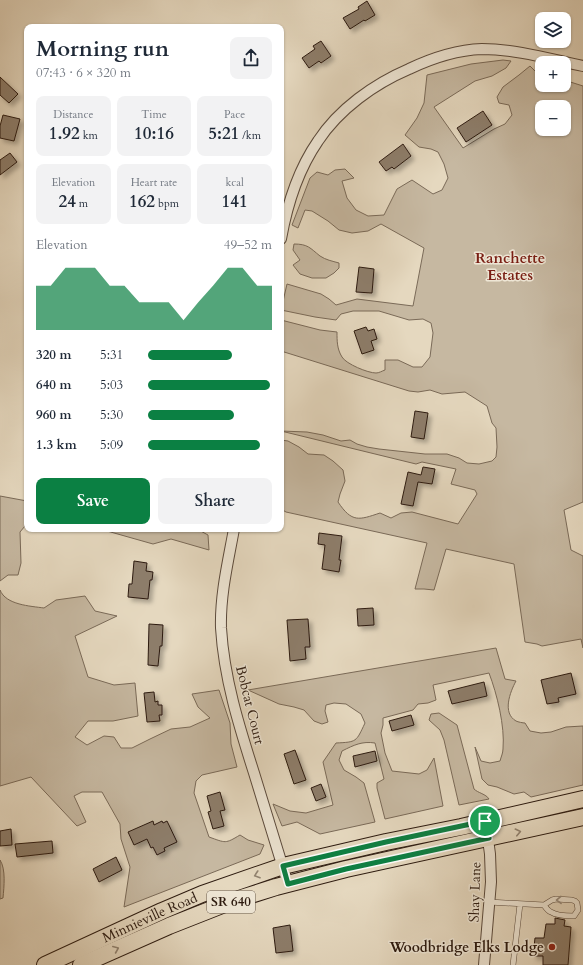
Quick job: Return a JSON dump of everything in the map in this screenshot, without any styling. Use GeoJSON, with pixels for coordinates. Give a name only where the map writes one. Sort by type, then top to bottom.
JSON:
{"type":"FeatureCollection","features":[{"type":"Feature","properties":{"kind":"main road","name":"Minnieville Road"},"geometry":{"type":"LineString","coordinates":[[45,965],[162,911],[196,897],[283,866],[371,845],[583,799]]}},
{"type":"Feature","properties":{"kind":"main road","name":"Minnieville Road"},"geometry":{"type":"LineString","coordinates":[[81,965],[169,926],[235,900],[288,884],[346,869],[583,817]]}},
{"type":"Feature","properties":{"kind":"street"},"geometry":{"type":"LineString","coordinates":[[284,226],[294,189],[306,160],[318,140],[361,96],[401,72],[448,54],[466,50],[482,49],[528,54],[583,66]]}},
{"type":"Feature","properties":{"kind":"street","name":"Bobcat Court"},"geometry":{"type":"LineString","coordinates":[[233,532],[222,606],[221,627],[225,668],[239,727],[288,884]]}},
{"type":"Feature","properties":{"kind":"street","name":"Shay Lane"},"geometry":{"type":"LineString","coordinates":[[484,965],[490,882],[489,838],[485,821]]}},
{"type":"Feature","properties":{"kind":"lane"},"geometry":{"type":"LineString","coordinates":[[489,902],[544,905],[556,899],[572,900],[577,903],[578,910],[574,916],[555,914],[551,913],[544,905]]}},
{"type":"Feature","properties":{"kind":"lane"},"geometry":{"type":"LineString","coordinates":[[514,965],[520,904]]}},
{"type":"Feature","properties":{"kind":"shaded area"},"geometry":{"type":"Polygon","coordinates":[[[503,60],[511,61],[506,68],[492,76],[475,81],[434,107],[463,148],[505,124],[512,115],[509,105],[499,103],[497,97],[503,87],[530,66],[535,71],[535,92],[571,92],[571,82],[583,86],[583,502],[564,510],[571,550],[583,556],[583,648],[581,639],[542,646],[525,642],[514,564],[446,549],[434,590],[415,589],[427,543],[284,511],[284,440],[299,447],[308,454],[324,455],[343,470],[345,481],[338,502],[352,517],[361,518],[380,513],[391,518],[401,513],[412,512],[458,524],[477,494],[475,490],[451,484],[456,469],[422,462],[416,464],[284,431],[307,432],[341,441],[350,440],[357,444],[379,449],[425,454],[447,454],[459,458],[467,463],[479,464],[492,461],[496,457],[496,428],[492,423],[487,406],[465,392],[442,394],[430,390],[418,392],[409,391],[284,352],[284,321],[320,330],[337,332],[338,348],[344,360],[358,368],[372,373],[385,370],[385,360],[398,360],[413,367],[422,367],[430,357],[433,333],[431,323],[423,319],[409,320],[379,311],[353,311],[341,314],[336,320],[284,311],[284,297],[287,284],[321,294],[336,305],[357,299],[413,306],[424,248],[381,224],[368,231],[352,233],[339,230],[312,211],[305,210],[298,228],[292,225],[310,178],[317,172],[328,175],[335,170],[345,169],[354,178],[342,181],[347,198],[356,210],[368,216],[384,215],[397,189],[412,180],[433,194],[442,190],[448,178],[444,164],[438,152],[419,147],[405,135],[417,118],[424,103],[427,75],[471,64],[503,60]]]}},
{"type":"Feature","properties":{"kind":"shaded area"},"geometry":{"type":"Polygon","coordinates":[[[294,244],[306,246],[320,256],[339,263],[339,268],[326,278],[312,278],[300,274],[293,265],[300,260],[293,250],[294,244]]]}},
{"type":"Feature","properties":{"kind":"shaded area"},"geometry":{"type":"Polygon","coordinates":[[[0,496],[24,500],[24,527],[20,532],[21,563],[18,575],[8,575],[0,581],[0,496]]]}},
{"type":"Feature","properties":{"kind":"shaded area"},"geometry":{"type":"Polygon","coordinates":[[[111,532],[202,532],[208,535],[209,550],[171,539],[153,544],[111,532]]]}},
{"type":"Feature","properties":{"kind":"shaded area"},"geometry":{"type":"Polygon","coordinates":[[[0,590],[7,599],[13,602],[44,608],[56,600],[85,596],[95,611],[117,616],[75,636],[88,677],[114,685],[135,683],[138,716],[113,721],[88,721],[75,737],[87,745],[104,736],[114,737],[121,748],[132,748],[171,729],[190,727],[210,718],[198,707],[192,694],[219,690],[230,723],[231,744],[237,767],[202,775],[196,781],[194,793],[209,837],[225,842],[240,835],[248,840],[264,845],[260,854],[124,907],[130,867],[121,839],[120,824],[102,792],[82,792],[74,796],[86,822],[77,826],[31,777],[0,786],[0,590]]]}},
{"type":"Feature","properties":{"kind":"shaded area"},"geometry":{"type":"Polygon","coordinates":[[[496,648],[505,679],[516,681],[508,702],[509,713],[512,717],[517,721],[525,723],[530,731],[541,733],[551,732],[566,727],[583,726],[583,785],[531,797],[524,792],[514,794],[488,785],[482,779],[475,747],[481,761],[490,763],[500,761],[503,750],[503,730],[500,710],[489,673],[433,685],[436,700],[418,704],[413,710],[383,718],[381,733],[385,753],[392,771],[419,774],[427,770],[434,758],[443,806],[385,819],[377,788],[377,783],[384,779],[375,743],[362,743],[342,751],[339,760],[344,770],[364,783],[375,822],[320,834],[297,822],[282,826],[273,804],[290,811],[306,813],[333,805],[323,762],[336,743],[355,740],[360,734],[365,723],[361,714],[346,704],[334,703],[326,705],[325,711],[328,722],[322,724],[314,721],[304,710],[279,704],[248,690],[496,648]]]}},
{"type":"Feature","properties":{"kind":"shaded area"},"geometry":{"type":"Polygon","coordinates":[[[439,713],[457,725],[474,789],[489,799],[459,805],[444,740],[440,730],[429,720],[431,714],[439,713]]]}},
{"type":"Feature","properties":{"kind":"shaded area"},"geometry":{"type":"Polygon","coordinates":[[[0,860],[4,878],[3,898],[0,899],[0,860]]]}},
{"type":"Feature","properties":{"kind":"building"},"geometry":{"type":"Polygon","coordinates":[[[367,1],[375,15],[350,29],[343,18],[359,9],[358,7],[367,1]]]}},
{"type":"Feature","properties":{"kind":"building"},"geometry":{"type":"Polygon","coordinates":[[[321,41],[331,56],[321,63],[319,61],[309,68],[302,58],[315,49],[313,46],[321,41]]]}},
{"type":"Feature","properties":{"kind":"building"},"geometry":{"type":"Polygon","coordinates":[[[0,77],[18,94],[9,103],[0,95],[0,77]]]}},
{"type":"Feature","properties":{"kind":"building"},"geometry":{"type":"Polygon","coordinates":[[[483,111],[492,125],[466,142],[457,128],[483,111]]]}},
{"type":"Feature","properties":{"kind":"building"},"geometry":{"type":"Polygon","coordinates":[[[3,115],[20,119],[14,141],[0,138],[0,126],[3,115]]]}},
{"type":"Feature","properties":{"kind":"building"},"geometry":{"type":"Polygon","coordinates":[[[403,144],[411,156],[394,169],[392,167],[386,171],[379,162],[403,144]]]}},
{"type":"Feature","properties":{"kind":"building"},"geometry":{"type":"Polygon","coordinates":[[[10,153],[17,162],[0,175],[0,160],[10,153]]]}},
{"type":"Feature","properties":{"kind":"building"},"geometry":{"type":"Polygon","coordinates":[[[359,267],[374,269],[372,293],[356,292],[359,267]]]}},
{"type":"Feature","properties":{"kind":"building"},"geometry":{"type":"Polygon","coordinates":[[[366,327],[368,331],[374,329],[377,339],[371,341],[374,350],[362,354],[354,331],[366,327]]]}},
{"type":"Feature","properties":{"kind":"building"},"geometry":{"type":"Polygon","coordinates":[[[415,411],[428,413],[424,439],[411,437],[415,411]]]}},
{"type":"Feature","properties":{"kind":"building"},"geometry":{"type":"Polygon","coordinates":[[[423,467],[435,469],[432,484],[418,482],[413,506],[401,504],[408,472],[421,475],[423,467]]]}},
{"type":"Feature","properties":{"kind":"building"},"geometry":{"type":"Polygon","coordinates":[[[319,533],[342,536],[339,572],[322,569],[325,545],[318,544],[319,533]]]}},
{"type":"Feature","properties":{"kind":"building"},"geometry":{"type":"Polygon","coordinates":[[[134,561],[147,563],[146,571],[153,572],[152,580],[150,580],[148,599],[128,597],[129,584],[132,584],[134,561]]]}},
{"type":"Feature","properties":{"kind":"building"},"geometry":{"type":"Polygon","coordinates":[[[373,608],[374,625],[358,626],[357,609],[373,608]]]}},
{"type":"Feature","properties":{"kind":"building"},"geometry":{"type":"Polygon","coordinates":[[[308,619],[310,647],[305,647],[306,659],[290,661],[287,620],[308,619]]]}},
{"type":"Feature","properties":{"kind":"building"},"geometry":{"type":"Polygon","coordinates":[[[149,624],[163,625],[162,646],[160,646],[158,666],[148,665],[149,624]]]}},
{"type":"Feature","properties":{"kind":"building"},"geometry":{"type":"Polygon","coordinates":[[[571,673],[576,694],[558,698],[559,702],[547,704],[541,680],[571,673]]]}},
{"type":"Feature","properties":{"kind":"building"},"geometry":{"type":"Polygon","coordinates":[[[484,682],[487,696],[452,704],[448,691],[484,682]]]}},
{"type":"Feature","properties":{"kind":"building"},"geometry":{"type":"Polygon","coordinates":[[[154,692],[155,702],[158,701],[158,705],[162,705],[162,715],[159,715],[160,721],[147,722],[144,693],[154,692]]]}},
{"type":"Feature","properties":{"kind":"building"},"geometry":{"type":"Polygon","coordinates":[[[411,715],[414,725],[392,731],[389,721],[411,715]]]}},
{"type":"Feature","properties":{"kind":"building"},"geometry":{"type":"Polygon","coordinates":[[[295,750],[306,780],[294,784],[284,754],[295,750]]]}},
{"type":"Feature","properties":{"kind":"building"},"geometry":{"type":"Polygon","coordinates":[[[375,751],[377,761],[355,767],[353,756],[375,751]]]}},
{"type":"Feature","properties":{"kind":"building"},"geometry":{"type":"Polygon","coordinates":[[[321,784],[326,797],[316,801],[311,788],[321,784]]]}},
{"type":"Feature","properties":{"kind":"building"},"geometry":{"type":"Polygon","coordinates":[[[220,792],[225,810],[220,811],[224,826],[213,829],[208,812],[211,811],[207,796],[220,792]]]}},
{"type":"Feature","properties":{"kind":"building"},"geometry":{"type":"Polygon","coordinates":[[[153,821],[154,825],[162,821],[163,823],[167,821],[177,842],[164,848],[165,851],[157,855],[153,847],[151,848],[147,839],[134,845],[128,832],[153,821]]]}},
{"type":"Feature","properties":{"kind":"building"},"geometry":{"type":"Polygon","coordinates":[[[11,829],[12,845],[0,846],[0,831],[11,829]]]}},
{"type":"Feature","properties":{"kind":"building"},"geometry":{"type":"Polygon","coordinates":[[[52,841],[53,853],[17,857],[15,844],[52,841]]]}},
{"type":"Feature","properties":{"kind":"building"},"geometry":{"type":"Polygon","coordinates":[[[116,857],[122,870],[99,882],[93,869],[116,857]]]}},
{"type":"Feature","properties":{"kind":"building","name":"Woodbridge Elks Lodge"},"geometry":{"type":"Polygon","coordinates":[[[555,918],[565,920],[564,926],[571,927],[568,965],[543,965],[543,956],[533,956],[535,938],[544,938],[546,924],[555,924],[555,918]]]}},
{"type":"Feature","properties":{"kind":"building"},"geometry":{"type":"Polygon","coordinates":[[[290,925],[293,951],[276,953],[273,928],[290,925]]]}},
{"type":"Feature","properties":{"kind":"place","name":"Woodbridge Elks Lodge"},"geometry":{"type":"Point","coordinates":[552,947]}},
{"type":"Feature","properties":{"kind":"district","name":"Ranchette Estates"},"geometry":{"type":"Point","coordinates":[510,266]}},
{"type":"Feature","properties":{"kind":"route"},"geometry":{"type":"LineString","coordinates":[[485,821],[489,838],[346,869],[288,884],[283,866],[386,842],[485,821]]}}]}
